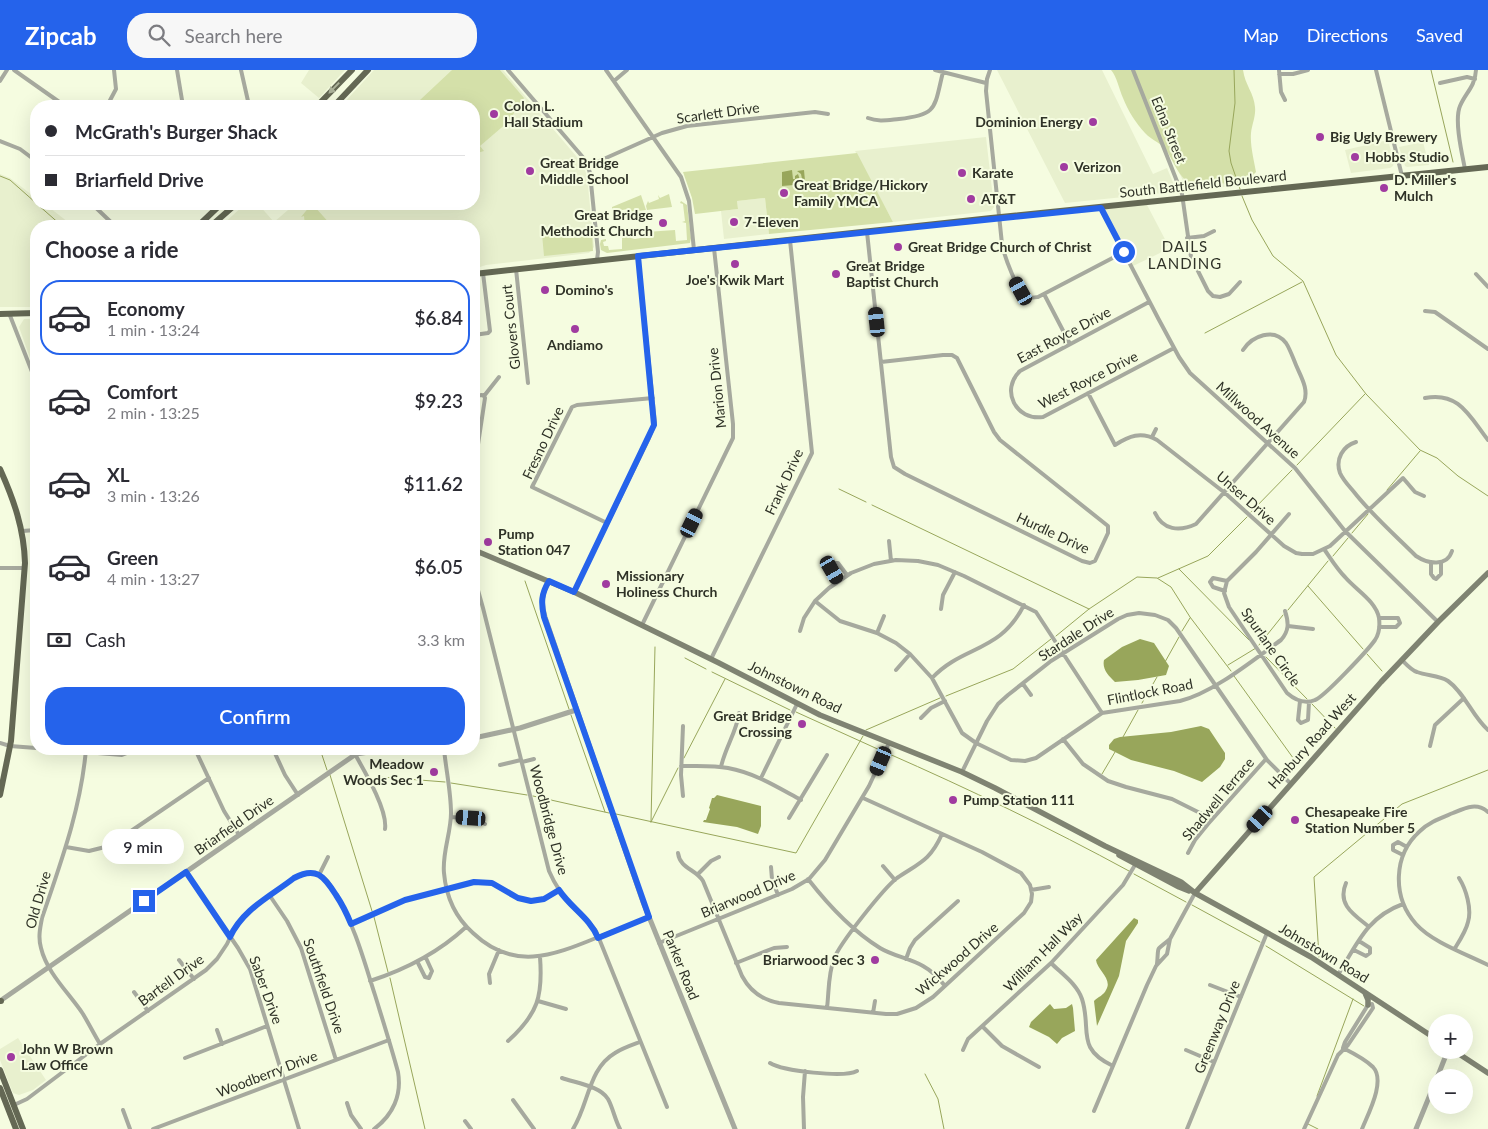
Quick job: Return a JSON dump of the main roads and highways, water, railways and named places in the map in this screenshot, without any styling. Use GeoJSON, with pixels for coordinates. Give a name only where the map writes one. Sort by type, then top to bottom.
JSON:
{"type":"FeatureCollection","features":[{"type":"Feature","properties":{"kind":"main road"},"geometry":{"type":"LineString","coordinates":[[323,100],[352,70]]}},
{"type":"Feature","properties":{"kind":"main road"},"geometry":{"type":"LineString","coordinates":[[340,100],[368,70]]}},
{"type":"Feature","properties":{"kind":"main road","name":"South Battlefield Boulevard"},"geometry":{"type":"LineString","coordinates":[[480,273],[1488,167]]}},
{"type":"Feature","properties":{"kind":"main road"},"geometry":{"type":"LineString","coordinates":[[204,220],[215,210]]}},
{"type":"Feature","properties":{"kind":"main road"},"geometry":{"type":"LineString","coordinates":[[207,220],[216,210]]}},
{"type":"Feature","properties":{"kind":"main road"},"geometry":{"type":"LineString","coordinates":[[218,220],[229,210]]}},
{"type":"Feature","properties":{"kind":"main road"},"geometry":{"type":"LineString","coordinates":[[0,314],[30,312]]}},
{"type":"Feature","properties":{"kind":"main road"},"geometry":{"type":"LineString","coordinates":[[0,469],[3,484],[18,514],[22,531],[24,568],[10,746],[0,795]]}},
{"type":"Feature","properties":{"kind":"main road","name":"Johnstown Road"},"geometry":{"type":"LineString","coordinates":[[480,553],[574,592],[711,659],[797,704],[962,772],[1105,846],[1181,882],[1195,893],[1268,933],[1364,991],[1372,1003],[1428,1034]]}},
{"type":"Feature","properties":{"kind":"main road","name":"Hanbury Road West"},"geometry":{"type":"LineString","coordinates":[[1195,893],[1402,660],[1488,573]]}},
{"type":"Feature","properties":{"kind":"main road","name":"Johnstown Road"},"geometry":{"type":"LineString","coordinates":[[1105,846],[1179,888],[1195,893]]}},
{"type":"Feature","properties":{"kind":"main road"},"geometry":{"type":"LineString","coordinates":[[1364,991],[1368,1000],[1372,1003]]}},
{"type":"Feature","properties":{"kind":"main road"},"geometry":{"type":"LineString","coordinates":[[1467,1059],[1488,1073]]}},
{"type":"Feature","properties":{"kind":"main road"},"geometry":{"type":"LineString","coordinates":[[0,1070],[7,1107],[23,1129]]}},
{"type":"Feature","properties":{"kind":"main road"},"geometry":{"type":"LineString","coordinates":[[0,1088],[16,1129]]}},
{"type":"Feature","properties":{"kind":"waterway"},"geometry":{"type":"LineString","coordinates":[[1234,70],[1235,103],[1229,151],[1240,189]]}},
{"type":"Feature","properties":{"kind":"waterway"},"geometry":{"type":"LineString","coordinates":[[1431,70],[1453,162]]}},
{"type":"Feature","properties":{"kind":"waterway"},"geometry":{"type":"LineString","coordinates":[[0,176],[10,180],[30,198]]}},
{"type":"Feature","properties":{"kind":"waterway"},"geometry":{"type":"LineString","coordinates":[[1242,196],[1252,220],[1273,256],[1303,281],[1336,355],[1366,394],[1420,450],[1437,458],[1458,476],[1488,496]]}},
{"type":"Feature","properties":{"kind":"waterway"},"geometry":{"type":"LineString","coordinates":[[44,210],[55,220]]}},
{"type":"Feature","properties":{"kind":"waterway"},"geometry":{"type":"LineString","coordinates":[[1205,333],[1302,282]]}},
{"type":"Feature","properties":{"kind":"waterway"},"geometry":{"type":"LineString","coordinates":[[1297,465],[1365,394]]}},
{"type":"Feature","properties":{"kind":"waterway"},"geometry":{"type":"LineString","coordinates":[[1387,490],[1420,451]]}},
{"type":"Feature","properties":{"kind":"waterway"},"geometry":{"type":"LineString","coordinates":[[1251,512],[1292,470]]}},
{"type":"Feature","properties":{"kind":"waterway"},"geometry":{"type":"LineString","coordinates":[[839,489],[866,502]]}},
{"type":"Feature","properties":{"kind":"waterway"},"geometry":{"type":"LineString","coordinates":[[872,505],[1089,609]]}},
{"type":"Feature","properties":{"kind":"waterway"},"geometry":{"type":"LineString","coordinates":[[1352,533],[1368,514]]}},
{"type":"Feature","properties":{"kind":"waterway"},"geometry":{"type":"LineString","coordinates":[[1158,578],[1208,556],[1247,517]]}},
{"type":"Feature","properties":{"kind":"waterway"},"geometry":{"type":"LineString","coordinates":[[1333,556],[1348,538]]}},
{"type":"Feature","properties":{"kind":"waterway"},"geometry":{"type":"LineString","coordinates":[[1288,610],[1328,561]]}},
{"type":"Feature","properties":{"kind":"waterway"},"geometry":{"type":"LineString","coordinates":[[1179,569],[1249,640]]}},
{"type":"Feature","properties":{"kind":"waterway"},"geometry":{"type":"LineString","coordinates":[[1056,636],[1089,609],[1137,577],[1157,578],[1171,587],[1190,617],[1231,671]]}},
{"type":"Feature","properties":{"kind":"waterway"},"geometry":{"type":"LineString","coordinates":[[525,581],[569,709]]}},
{"type":"Feature","properties":{"kind":"waterway"},"geometry":{"type":"LineString","coordinates":[[1308,586],[1363,649]]}},
{"type":"Feature","properties":{"kind":"waterway"},"geometry":{"type":"LineString","coordinates":[[1259,645],[1283,615]]}},
{"type":"Feature","properties":{"kind":"waterway"},"geometry":{"type":"LineString","coordinates":[[1182,631],[1190,618]]}},
{"type":"Feature","properties":{"kind":"waterway"},"geometry":{"type":"LineString","coordinates":[[1165,662],[1179,637]]}},
{"type":"Feature","properties":{"kind":"waterway"},"geometry":{"type":"LineString","coordinates":[[946,696],[1013,669],[1051,639]]}},
{"type":"Feature","properties":{"kind":"waterway"},"geometry":{"type":"LineString","coordinates":[[651,822],[655,647]]}},
{"type":"Feature","properties":{"kind":"waterway"},"geometry":{"type":"LineString","coordinates":[[1228,665],[1256,648]]}},
{"type":"Feature","properties":{"kind":"waterway"},"geometry":{"type":"LineString","coordinates":[[1367,654],[1382,671]]}},
{"type":"Feature","properties":{"kind":"waterway"},"geometry":{"type":"LineString","coordinates":[[1266,657],[1307,699]]}},
{"type":"Feature","properties":{"kind":"waterway"},"geometry":{"type":"LineString","coordinates":[[685,658],[706,669]]}},
{"type":"Feature","properties":{"kind":"waterway"},"geometry":{"type":"LineString","coordinates":[[712,672],[790,710]]}},
{"type":"Feature","properties":{"kind":"waterway"},"geometry":{"type":"LineString","coordinates":[[1234,676],[1296,762]]}},
{"type":"Feature","properties":{"kind":"waterway"},"geometry":{"type":"LineString","coordinates":[[1142,703],[1157,677]]}},
{"type":"Feature","properties":{"kind":"waterway"},"geometry":{"type":"LineString","coordinates":[[684,758],[725,679]]}},
{"type":"Feature","properties":{"kind":"waterway"},"geometry":{"type":"LineString","coordinates":[[866,730],[940,698]]}},
{"type":"Feature","properties":{"kind":"waterway"},"geometry":{"type":"LineString","coordinates":[[1312,704],[1335,728]]}},
{"type":"Feature","properties":{"kind":"waterway"},"geometry":{"type":"LineString","coordinates":[[1123,737],[1138,710]]}},
{"type":"Feature","properties":{"kind":"waterway"},"geometry":{"type":"LineString","coordinates":[[796,712],[882,751]]}},
{"type":"Feature","properties":{"kind":"waterway"},"geometry":{"type":"LineString","coordinates":[[571,715],[605,812]]}},
{"type":"Feature","properties":{"kind":"waterway"},"geometry":{"type":"LineString","coordinates":[[616,814],[796,853],[863,736]]}},
{"type":"Feature","properties":{"kind":"waterway"},"geometry":{"type":"LineString","coordinates":[[1102,774],[1115,752]]}},
{"type":"Feature","properties":{"kind":"waterway"},"geometry":{"type":"LineString","coordinates":[[887,753],[1009,809],[1129,871]]}},
{"type":"Feature","properties":{"kind":"waterway"},"geometry":{"type":"LineString","coordinates":[[322,755],[327,770]]}},
{"type":"Feature","properties":{"kind":"waterway"},"geometry":{"type":"LineString","coordinates":[[651,822],[678,768]]}},
{"type":"Feature","properties":{"kind":"waterway"},"geometry":{"type":"LineString","coordinates":[[1319,957],[1314,877],[1402,804],[1488,770]]}},
{"type":"Feature","properties":{"kind":"waterway"},"geometry":{"type":"LineString","coordinates":[[330,775],[372,911]]}},
{"type":"Feature","properties":{"kind":"waterway"},"geometry":{"type":"LineString","coordinates":[[381,777],[445,782]]}},
{"type":"Feature","properties":{"kind":"waterway"},"geometry":{"type":"LineString","coordinates":[[451,783],[527,795]]}},
{"type":"Feature","properties":{"kind":"waterway"},"geometry":{"type":"LineString","coordinates":[[533,796],[609,813]]}},
{"type":"Feature","properties":{"kind":"waterway"},"geometry":{"type":"LineString","coordinates":[[1134,874],[1186,902]]}},
{"type":"Feature","properties":{"kind":"waterway"},"geometry":{"type":"LineString","coordinates":[[1192,905],[1260,942]]}},
{"type":"Feature","properties":{"kind":"waterway"},"geometry":{"type":"LineString","coordinates":[[374,917],[388,972]]}},
{"type":"Feature","properties":{"kind":"waterway"},"geometry":{"type":"LineString","coordinates":[[1266,946],[1364,1006]]}},
{"type":"Feature","properties":{"kind":"waterway"},"geometry":{"type":"LineString","coordinates":[[390,978],[425,1129]]}},
{"type":"Feature","properties":{"kind":"waterway"},"geometry":{"type":"LineString","coordinates":[[1317,1096],[1353,999]]}},
{"type":"Feature","properties":{"kind":"waterway"},"geometry":{"type":"LineString","coordinates":[[925,1074],[938,1099],[944,1129]]}},
{"type":"Feature","properties":{"kind":"waterway"},"geometry":{"type":"LineString","coordinates":[[1308,1124],[1318,1129]]}},
{"type":"Feature","properties":{"kind":"place","name":"Colon L. Hall Stadium"},"geometry":{"type":"Point","coordinates":[494,114]}},
{"type":"Feature","properties":{"kind":"place","name":"Dominion Energy"},"geometry":{"type":"Point","coordinates":[1093,122]}},
{"type":"Feature","properties":{"kind":"place","name":"Big Ugly Brewery"},"geometry":{"type":"Point","coordinates":[1320,137]}},
{"type":"Feature","properties":{"kind":"place","name":"Hobbs Studio"},"geometry":{"type":"Point","coordinates":[1355,157]}},
{"type":"Feature","properties":{"kind":"place","name":"Verizon"},"geometry":{"type":"Point","coordinates":[1064,167]}},
{"type":"Feature","properties":{"kind":"place","name":"Great Bridge Middle School"},"geometry":{"type":"Point","coordinates":[530,171]}},
{"type":"Feature","properties":{"kind":"place","name":"Karate"},"geometry":{"type":"Point","coordinates":[962,173]}},
{"type":"Feature","properties":{"kind":"place","name":"D. Miller's Mulch"},"geometry":{"type":"Point","coordinates":[1384,188]}},
{"type":"Feature","properties":{"kind":"place","name":"Great Bridge/Hickory Family YMCA"},"geometry":{"type":"Point","coordinates":[784,193]}},
{"type":"Feature","properties":{"kind":"place","name":"AT&T"},"geometry":{"type":"Point","coordinates":[971,199]}},
{"type":"Feature","properties":{"kind":"place","name":"7-Eleven"},"geometry":{"type":"Point","coordinates":[734,222]}},
{"type":"Feature","properties":{"kind":"place","name":"Great Bridge Methodist Church"},"geometry":{"type":"Point","coordinates":[663,223]}},
{"type":"Feature","properties":{"kind":"place","name":"Great Bridge Church of Christ"},"geometry":{"type":"Point","coordinates":[898,247]}},
{"type":"Feature","properties":{"kind":"place","name":"Joe's Kwik Mart"},"geometry":{"type":"Point","coordinates":[735,264]}},
{"type":"Feature","properties":{"kind":"place","name":"Great Bridge Baptist Church"},"geometry":{"type":"Point","coordinates":[836,274]}},
{"type":"Feature","properties":{"kind":"place","name":"Domino's"},"geometry":{"type":"Point","coordinates":[545,290]}},
{"type":"Feature","properties":{"kind":"place","name":"Andiamo"},"geometry":{"type":"Point","coordinates":[575,329]}},
{"type":"Feature","properties":{"kind":"place","name":"Pump Station 047"},"geometry":{"type":"Point","coordinates":[488,542]}},
{"type":"Feature","properties":{"kind":"place","name":"Missionary Holiness Church"},"geometry":{"type":"Point","coordinates":[606,584]}},
{"type":"Feature","properties":{"kind":"place","name":"Great Bridge Crossing"},"geometry":{"type":"Point","coordinates":[802,724]}},
{"type":"Feature","properties":{"kind":"place","name":"Meadow Woods Sec 1"},"geometry":{"type":"Point","coordinates":[434,772]}},
{"type":"Feature","properties":{"kind":"place","name":"Pump Station 111"},"geometry":{"type":"Point","coordinates":[953,800]}},
{"type":"Feature","properties":{"kind":"place","name":"Chesapeake Fire Station Number 5"},"geometry":{"type":"Point","coordinates":[1295,820]}},
{"type":"Feature","properties":{"kind":"place","name":"Briarwood Sec 3"},"geometry":{"type":"Point","coordinates":[875,960]}},
{"type":"Feature","properties":{"kind":"place","name":"John W Brown Law Office"},"geometry":{"type":"Point","coordinates":[11,1057]}},
{"type":"Feature","properties":{"kind":"district","name":"DAILS LANDING"},"geometry":{"type":"Point","coordinates":[1185,256]}}]}
